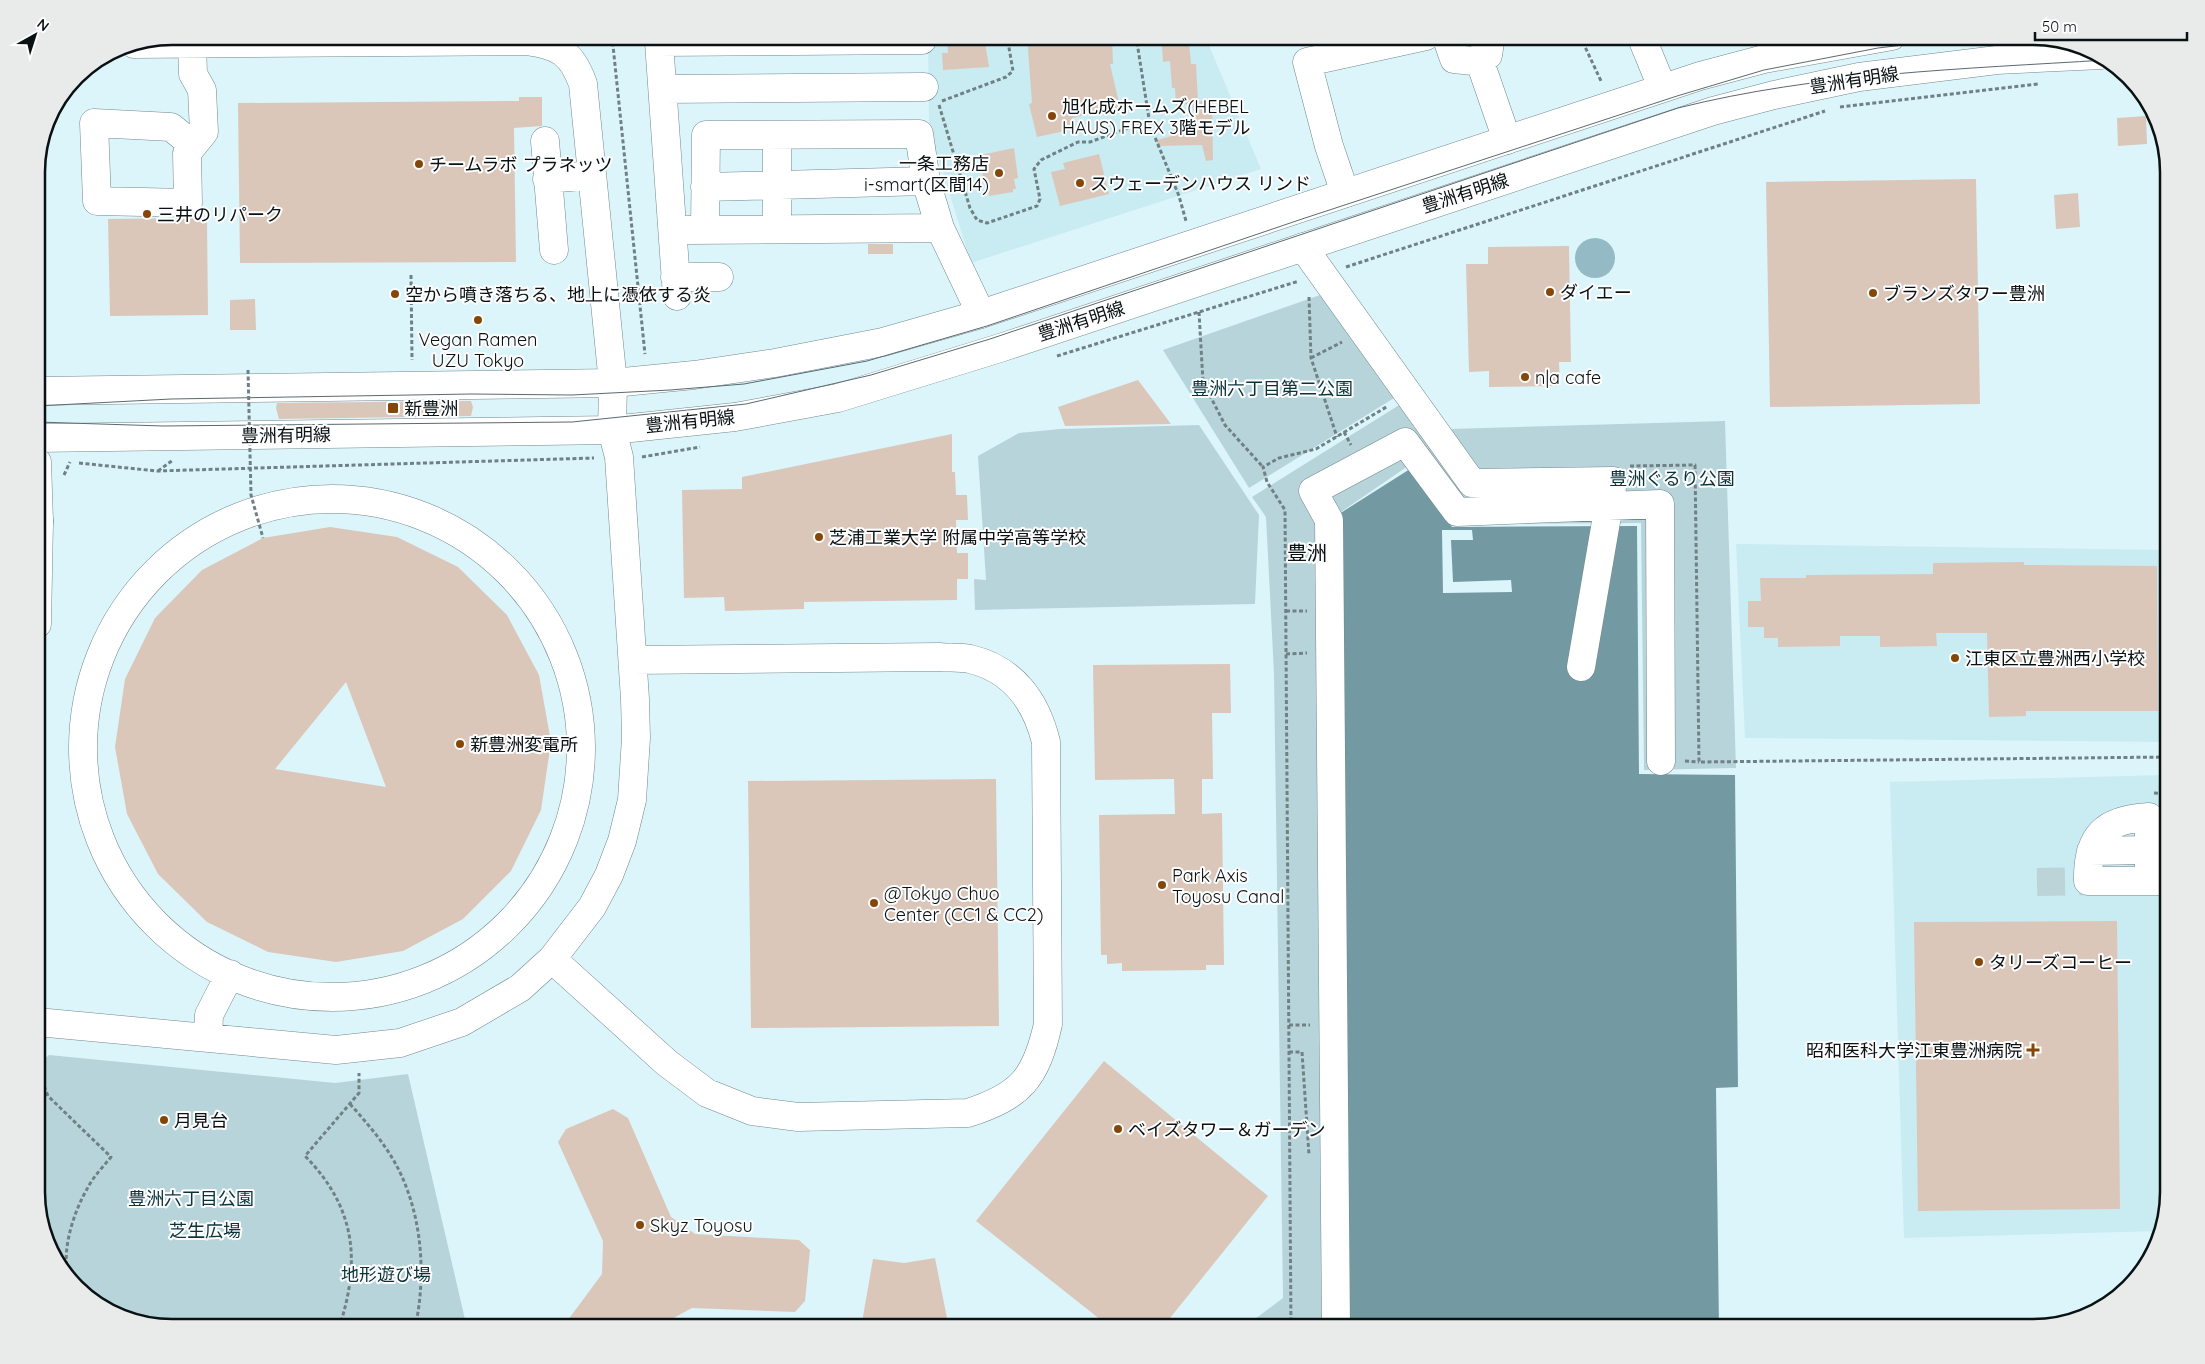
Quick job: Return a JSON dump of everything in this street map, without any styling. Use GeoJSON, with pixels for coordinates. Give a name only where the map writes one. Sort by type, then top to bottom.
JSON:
{"type":"FeatureCollection","features":[{"type":"Feature","properties":{"kind":"main road"},"geometry":{"type":"LineString","coordinates":[[192,45],[193,74],[202,90],[204,132],[188,153],[188,203],[97,201],[94,123],[170,127],[194,145]]}},
{"type":"Feature","properties":{"kind":"main road"},"geometry":{"type":"LineString","coordinates":[[45,1023],[336,1050],[400,1043],[462,1022],[520,988],[552,958],[592,907],[609,875],[622,841],[632,800],[636,738],[633,660],[619,457],[612,430],[613,383],[583,84],[578,68],[566,53],[552,45]]}},
{"type":"Feature","properties":{"kind":"main road"},"geometry":{"type":"LineString","coordinates":[[659,45],[676,286],[719,277]]}},
{"type":"Feature","properties":{"kind":"main road"},"geometry":{"type":"LineString","coordinates":[[1345,193],[1329,146],[1307,62],[1385,45]]}},
{"type":"Feature","properties":{"kind":"main road"},"geometry":{"type":"LineString","coordinates":[[1449,45],[1454,59],[1485,48],[1507,140]]}},
{"type":"Feature","properties":{"kind":"main road"},"geometry":{"type":"LineString","coordinates":[[1645,45],[1662,87]]}},
{"type":"Feature","properties":{"kind":"main road","name":"豊洲有明線"},"geometry":{"type":"LineString","coordinates":[[45,391],[613,383],[694,375],[795,359],[883,342],[981,314],[1700,76],[1764,59],[1834,45]]}},
{"type":"Feature","properties":{"kind":"main road","name":"豊洲有明線"},"geometry":{"type":"LineString","coordinates":[[45,438],[612,430],[735,417],[838,398],[1000,348],[1648,132],[1774,94],[1859,77],[1997,60],[2083,56]]}},
{"type":"Feature","properties":{"kind":"main road"},"geometry":{"type":"LineString","coordinates":[[170,127],[185,109],[183,91],[193,74]]}},
{"type":"Feature","properties":{"kind":"main road"},"geometry":{"type":"LineString","coordinates":[[663,89],[924,87]]}},
{"type":"Feature","properties":{"kind":"main road"},"geometry":{"type":"LineString","coordinates":[[705,230],[706,134],[918,134],[926,182],[940,228],[981,314]]}},
{"type":"Feature","properties":{"kind":"main road"},"geometry":{"type":"LineString","coordinates":[[777,135],[777,229]]}},
{"type":"Feature","properties":{"kind":"main road"},"geometry":{"type":"LineString","coordinates":[[545,141],[554,250]]}},
{"type":"Feature","properties":{"kind":"main road"},"geometry":{"type":"LineString","coordinates":[[547,179],[592,175]]}},
{"type":"Feature","properties":{"kind":"main road"},"geometry":{"type":"LineString","coordinates":[[705,187],[926,182]]}},
{"type":"Feature","properties":{"kind":"main road"},"geometry":{"type":"LineString","coordinates":[[672,230],[940,228]]}},
{"type":"Feature","properties":{"kind":"main road"},"geometry":{"type":"LineString","coordinates":[[1303,247],[1472,483],[1613,481],[1581,667]]}},
{"type":"Feature","properties":{"kind":"main road"},"geometry":{"type":"LineString","coordinates":[[1336,1319],[1329,520],[1313,491],[1405,442],[1458,512],[1660,504],[1661,761]]}},
{"type":"Feature","properties":{"kind":"main road"},"geometry":{"type":"LineString","coordinates":[[332,499],[383,504],[434,521],[477,546],[508,571],[538,609],[563,655],[578,707],[581,759],[574,810],[559,852],[529,901],[500,932],[472,955],[422,980],[383,992],[330,997],[275,990],[230,974],[197,956],[159,926],[125,885],[101,841],[88,796],[83,752],[88,700],[104,648],[127,606],[157,570],[200,537],[244,514],[280,504],[332,499]]}},
{"type":"Feature","properties":{"kind":"main road"},"geometry":{"type":"LineString","coordinates":[[552,958],[667,1063],[707,1093],[752,1111],[798,1116],[968,1113],[995,1105],[1010,1096],[1031,1074],[1042,1053],[1048,1024],[1046,742],[1034,707],[1014,682],[985,664],[969,659],[939,657],[633,660]]}},
{"type":"Feature","properties":{"kind":"main road"},"geometry":{"type":"LineString","coordinates":[[2149,850],[2159,881],[2088,881],[2091,851],[2149,850]]}},
{"type":"Feature","properties":{"kind":"main road"},"geometry":{"type":"LineString","coordinates":[[208,1038],[209,1014],[230,974]]}},
{"type":"Feature","properties":{"kind":"path"},"geometry":{"type":"LineString","coordinates":[[613,45],[645,354]]}},
{"type":"Feature","properties":{"kind":"path"},"geometry":{"type":"LineString","coordinates":[[1009,45],[1013,71],[1006,77],[938,103],[970,208],[982,223],[987,224],[1037,206],[1040,200],[1034,169],[1040,160],[1078,142],[1090,142],[1150,120]]}},
{"type":"Feature","properties":{"kind":"path"},"geometry":{"type":"LineString","coordinates":[[1138,45],[1150,120],[1186,222]]}},
{"type":"Feature","properties":{"kind":"path"},"geometry":{"type":"LineString","coordinates":[[1584,45],[1601,81]]}},
{"type":"Feature","properties":{"kind":"path"},"geometry":{"type":"LineString","coordinates":[[1051,358],[1323,274],[1832,108],[2043,83]]}},
{"type":"Feature","properties":{"kind":"path"},"geometry":{"type":"LineString","coordinates":[[1323,274],[1309,292],[1311,358],[1337,437]]}},
{"type":"Feature","properties":{"kind":"path"},"geometry":{"type":"LineString","coordinates":[[412,275],[412,360]]}},
{"type":"Feature","properties":{"kind":"path"},"geometry":{"type":"LineString","coordinates":[[1199,312],[1203,382],[1225,425],[1263,467],[1266,482],[1285,510],[1291,1319]]}},
{"type":"Feature","properties":{"kind":"path"},"geometry":{"type":"LineString","coordinates":[[1311,358],[1363,331]]}},
{"type":"Feature","properties":{"kind":"path"},"geometry":{"type":"LineString","coordinates":[[248,370],[251,495],[263,538]]}},
{"type":"Feature","properties":{"kind":"path"},"geometry":{"type":"LineString","coordinates":[[1263,467],[1280,458],[1316,449],[1408,394]]}},
{"type":"Feature","properties":{"kind":"path"},"geometry":{"type":"LineString","coordinates":[[638,457],[648,457],[708,445]]}},
{"type":"Feature","properties":{"kind":"path"},"geometry":{"type":"LineString","coordinates":[[157,471],[178,456]]}},
{"type":"Feature","properties":{"kind":"path"},"geometry":{"type":"LineString","coordinates":[[64,475],[68,462],[157,471],[600,458]]}},
{"type":"Feature","properties":{"kind":"path"},"geometry":{"type":"LineString","coordinates":[[1627,466],[1695,465],[1699,762],[2160,757]]}},
{"type":"Feature","properties":{"kind":"path"},"geometry":{"type":"LineString","coordinates":[[1286,611],[1292,611]]}},
{"type":"Feature","properties":{"kind":"path"},"geometry":{"type":"LineString","coordinates":[[1286,654],[1293,654]]}},
{"type":"Feature","properties":{"kind":"path"},"geometry":{"type":"LineString","coordinates":[[2151,793],[2160,794]]}},
{"type":"Feature","properties":{"kind":"path"},"geometry":{"type":"LineString","coordinates":[[1289,1025],[1296,1026]]}},
{"type":"Feature","properties":{"kind":"path"},"geometry":{"type":"LineString","coordinates":[[342,1319],[353,1270],[351,1238],[334,1193],[320,1171],[305,1156],[359,1093],[360,1073]]}},
{"type":"Feature","properties":{"kind":"path"},"geometry":{"type":"LineString","coordinates":[[45,1089],[48,1096],[111,1157],[87,1187],[75,1214],[69,1240],[68,1264]]}},
{"type":"Feature","properties":{"kind":"path"},"geometry":{"type":"LineString","coordinates":[[350,1104],[371,1128],[395,1162],[413,1209],[422,1260],[420,1303],[417,1319]]}},
{"type":"Feature","properties":{"kind":"shaded area"},"geometry":{"type":"Polygon","coordinates":[[[928,45],[1209,45],[1261,169],[971,263],[929,127],[928,45]]]}},
{"type":"Feature","properties":{"kind":"shaded area"},"geometry":{"type":"Polygon","coordinates":[[[1599,238],[1606,241],[1612,247],[1615,258],[1614,266],[1606,275],[1599,278],[1591,278],[1584,275],[1576,266],[1575,254],[1578,247],[1587,239],[1599,238]]]}},
{"type":"Feature","properties":{"kind":"shaded area"},"geometry":{"type":"Polygon","coordinates":[[[1410,469],[1452,527],[1637,526],[1639,774],[1735,775],[1738,1087],[1716,1088],[1719,1319],[1347,1319],[1339,514],[1410,469]]]}},
{"type":"Feature","properties":{"kind":"shaded area","name":"江東区立豊洲西小学校"},"geometry":{"type":"Polygon","coordinates":[[[1736,544],[2160,550],[2160,742],[1745,738],[1736,544]]]}},
{"type":"Feature","properties":{"kind":"shaded area","name":"昭和医科大学江東豊洲病院"},"geometry":{"type":"Polygon","coordinates":[[[2160,775],[2160,1192],[2159,1208],[2154,1231],[1904,1238],[1890,782],[2160,775]]]}},
{"type":"Feature","properties":{"kind":"green space","name":"豊洲六丁目第二公園"},"geometry":{"type":"Polygon","coordinates":[[[1343,287],[1415,385],[1249,488],[1163,350],[1343,287]]]}},
{"type":"Feature","properties":{"kind":"green space","name":"豊洲ぐるり公園"},"geometry":{"type":"Polygon","coordinates":[[[1420,392],[1450,429],[1725,421],[1736,768],[1644,770],[1641,523],[1455,524],[1411,464],[1338,514],[1346,1319],[1255,1319],[1283,1298],[1274,674],[1266,517],[1252,497],[1420,392]]]}},
{"type":"Feature","properties":{"kind":"green space"},"geometry":{"type":"Polygon","coordinates":[[[1199,425],[1259,515],[1255,604],[975,610],[974,579],[986,580],[978,456],[1019,433],[1060,429],[1199,425]]]}},
{"type":"Feature","properties":{"kind":"green space","name":"豊洲六丁目公園"},"geometry":{"type":"Polygon","coordinates":[[[49,1055],[335,1083],[408,1074],[465,1319],[172,1319],[139,1315],[109,1302],[82,1282],[71,1269],[62,1255],[49,1225],[45,1200],[45,1058],[49,1055]]]}},
{"type":"Feature","properties":{"kind":"pier"},"geometry":{"type":"Polygon","coordinates":[[[1442,530],[1472,530],[1473,540],[1451,540],[1453,582],[1511,580],[1512,592],[1443,593],[1442,530]]]}},
{"type":"Feature","properties":{"kind":"building"},"geometry":{"type":"Polygon","coordinates":[[[947,45],[985,45],[989,67],[943,70],[942,53],[948,53],[947,45]]]}},
{"type":"Feature","properties":{"kind":"building"},"geometry":{"type":"Polygon","coordinates":[[[1028,45],[1112,45],[1113,64],[1110,64],[1120,107],[1072,118],[1074,129],[1037,137],[1029,104],[1032,103],[1028,45]]]}},
{"type":"Feature","properties":{"kind":"building"},"geometry":{"type":"Polygon","coordinates":[[[1162,45],[1189,45],[1191,64],[1196,64],[1198,101],[1212,101],[1213,160],[1206,161],[1202,145],[1157,146],[1157,140],[1198,129],[1192,103],[1176,106],[1175,88],[1172,88],[1170,61],[1163,62],[1162,45]]]}},
{"type":"Feature","properties":{"kind":"building"},"geometry":{"type":"Polygon","coordinates":[[[519,97],[542,97],[542,126],[514,128],[516,262],[240,263],[238,103],[519,101],[519,97]]]}},
{"type":"Feature","properties":{"kind":"building"},"geometry":{"type":"Polygon","coordinates":[[[2146,116],[2147,144],[2118,146],[2117,118],[2146,116]]]}},
{"type":"Feature","properties":{"kind":"building","name":"一条工務店 i-smart(区間14)"},"geometry":{"type":"Polygon","coordinates":[[[1014,148],[1018,178],[1014,179],[1016,189],[1013,189],[1013,192],[989,196],[986,179],[983,179],[981,155],[1014,148]]]}},
{"type":"Feature","properties":{"kind":"building","name":"スウェーデンハウス リンド"},"geometry":{"type":"Polygon","coordinates":[[[1099,154],[1109,194],[1060,206],[1051,172],[1065,169],[1063,163],[1099,154]]]}},
{"type":"Feature","properties":{"kind":"building","name":"ブランズタワー豊洲"},"geometry":{"type":"Polygon","coordinates":[[[1976,179],[1980,404],[1770,407],[1766,182],[1976,179]]]}},
{"type":"Feature","properties":{"kind":"building"},"geometry":{"type":"Polygon","coordinates":[[[2078,193],[2080,227],[2056,229],[2054,195],[2078,193]]]}},
{"type":"Feature","properties":{"kind":"building"},"geometry":{"type":"Polygon","coordinates":[[[207,218],[208,315],[110,316],[108,219],[207,218]]]}},
{"type":"Feature","properties":{"kind":"building"},"geometry":{"type":"Polygon","coordinates":[[[868,244],[893,244],[893,254],[868,254],[868,244]]]}},
{"type":"Feature","properties":{"kind":"building"},"geometry":{"type":"Polygon","coordinates":[[[1569,246],[1571,362],[1559,362],[1560,386],[1489,387],[1489,371],[1469,372],[1466,264],[1488,264],[1488,247],[1569,246]]]}},
{"type":"Feature","properties":{"kind":"building"},"geometry":{"type":"Polygon","coordinates":[[[255,299],[256,330],[230,330],[230,300],[255,299]]]}},
{"type":"Feature","properties":{"kind":"building"},"geometry":{"type":"Polygon","coordinates":[[[1138,380],[1171,424],[1065,426],[1058,407],[1138,380]]]}},
{"type":"Feature","properties":{"kind":"building"},"geometry":{"type":"Polygon","coordinates":[[[471,401],[473,407],[471,416],[279,419],[276,408],[277,403],[471,401]]]}},
{"type":"Feature","properties":{"kind":"building","name":"芝浦工業大学 附属中学高等学校"},"geometry":{"type":"Polygon","coordinates":[[[952,434],[952,472],[955,472],[956,495],[967,495],[968,520],[956,520],[957,553],[968,553],[968,579],[957,579],[957,600],[804,602],[804,609],[725,611],[724,597],[684,598],[682,490],[742,489],[742,477],[952,434]]]}},
{"type":"Feature","properties":{"kind":"building","name":"新豊洲変電所"},"geometry":{"type":"Polygon","coordinates":[[[330,527],[397,537],[458,567],[507,615],[539,675],[551,742],[541,810],[511,871],[463,919],[403,951],[336,962],[268,952],[207,922],[158,874],[127,814],[115,747],[125,679],[155,618],[202,570],[263,538],[330,527]],[[346,682],[275,769],[386,787],[346,682]]]}},
{"type":"Feature","properties":{"kind":"building"},"geometry":{"type":"Polygon","coordinates":[[[2024,562],[2024,565],[2157,566],[2158,711],[2026,711],[2026,716],[1989,717],[1987,633],[1936,633],[1937,646],[1880,647],[1880,636],[1840,636],[1840,646],[1778,647],[1778,638],[1764,638],[1764,627],[1748,627],[1748,601],[1761,601],[1760,578],[1806,578],[1806,575],[1933,574],[1933,563],[2024,562]]]}},
{"type":"Feature","properties":{"kind":"building"},"geometry":{"type":"Polygon","coordinates":[[[1230,664],[1231,713],[1212,713],[1213,779],[1202,779],[1202,814],[1222,813],[1224,965],[1206,965],[1206,970],[1122,971],[1122,963],[1107,964],[1107,955],[1101,955],[1099,815],[1175,814],[1174,779],[1095,780],[1093,665],[1230,664]]]}},
{"type":"Feature","properties":{"kind":"building","name":"@Tokyo Chuo Center (CC1 & CC2)"},"geometry":{"type":"Polygon","coordinates":[[[996,779],[999,1026],[751,1028],[748,781],[996,779]]]}},
{"type":"Feature","properties":{"kind":"building"},"geometry":{"type":"Polygon","coordinates":[[[2117,921],[2120,1209],[1918,1211],[1914,922],[2117,921]]]}},
{"type":"Feature","properties":{"kind":"building","name":"ベイズタワー＆ガーデン"},"geometry":{"type":"Polygon","coordinates":[[[1104,1061],[1268,1196],[1169,1319],[1100,1319],[976,1221],[1104,1061]]]}},
{"type":"Feature","properties":{"kind":"building","name":"Skyz Toyosu"},"geometry":{"type":"Polygon","coordinates":[[[613,1109],[628,1118],[671,1217],[695,1234],[799,1240],[810,1250],[805,1301],[795,1312],[692,1308],[672,1319],[569,1319],[602,1274],[603,1241],[558,1142],[566,1129],[613,1109]]]}},
{"type":"Feature","properties":{"kind":"building"},"geometry":{"type":"Polygon","coordinates":[[[935,1258],[947,1319],[863,1319],[873,1259],[904,1263],[935,1258]]]}},
{"type":"Feature","properties":{"kind":"tunnel"},"geometry":{"type":"LineString","coordinates":[[2037,882],[2088,881]]}},
{"type":"Feature","properties":{"kind":"tram line"},"geometry":{"type":"LineString","coordinates":[[45,406],[171,399],[471,394],[572,395],[670,390],[744,384],[867,361],[987,326],[1302,219],[1677,96],[1764,70],[1878,48],[1903,45]]}},
{"type":"Feature","properties":{"kind":"tram line"},"geometry":{"type":"LineString","coordinates":[[45,422],[163,426],[572,422],[746,404],[871,375],[990,339],[1678,108],[1731,96],[1837,80],[1891,74],[2093,61]]}},
{"type":"Feature","properties":{"kind":"place","name":"旭化成ホームズ(HEBEL HAUS) FREX 3階モデル"},"geometry":{"type":"Point","coordinates":[1052,116]}},
{"type":"Feature","properties":{"kind":"place","name":"チームラボ プラネッツ"},"geometry":{"type":"Point","coordinates":[419,164]}},
{"type":"Feature","properties":{"kind":"place","name":"一条工務店 i-smart(区間14)"},"geometry":{"type":"Point","coordinates":[999,173]}},
{"type":"Feature","properties":{"kind":"place","name":"スウェーデンハウス リンド"},"geometry":{"type":"Point","coordinates":[1080,183]}},
{"type":"Feature","properties":{"kind":"place","name":"三井のリパーク"},"geometry":{"type":"Point","coordinates":[147,214]}},
{"type":"Feature","properties":{"kind":"place","name":"ダイエー"},"geometry":{"type":"Point","coordinates":[1550,292]}},
{"type":"Feature","properties":{"kind":"place","name":"ブランズタワー豊洲"},"geometry":{"type":"Point","coordinates":[1873,293]}},
{"type":"Feature","properties":{"kind":"place","name":"空から噴き落ちる、地上に憑依する炎"},"geometry":{"type":"Point","coordinates":[395,294]}},
{"type":"Feature","properties":{"kind":"place","name":"Vegan Ramen UZU Tokyo"},"geometry":{"type":"Point","coordinates":[478,320]}},
{"type":"Feature","properties":{"kind":"place","name":"n|a cafe"},"geometry":{"type":"Point","coordinates":[1525,377]}},
{"type":"Feature","properties":{"kind":"place","name":"新豊洲"},"geometry":{"type":"Point","coordinates":[393,408]}},
{"type":"Feature","properties":{"kind":"place","name":"芝浦工業大学 附属中学高等学校"},"geometry":{"type":"Point","coordinates":[819,537]}},
{"type":"Feature","properties":{"kind":"place","name":"江東区立豊洲西小学校"},"geometry":{"type":"Point","coordinates":[1955,658]}},
{"type":"Feature","properties":{"kind":"place","name":"新豊洲変電所"},"geometry":{"type":"Point","coordinates":[460,744]}},
{"type":"Feature","properties":{"kind":"place","name":"Park Axis Toyosu Canal"},"geometry":{"type":"Point","coordinates":[1162,885]}},
{"type":"Feature","properties":{"kind":"place","name":"@Tokyo Chuo Center (CC1 & CC2)"},"geometry":{"type":"Point","coordinates":[874,903]}},
{"type":"Feature","properties":{"kind":"place","name":"タリーズコーヒー"},"geometry":{"type":"Point","coordinates":[1979,962]}},
{"type":"Feature","properties":{"kind":"place","name":"昭和医科大学江東豊洲病院"},"geometry":{"type":"Point","coordinates":[2033,1050]}},
{"type":"Feature","properties":{"kind":"place","name":"月見台"},"geometry":{"type":"Point","coordinates":[164,1120]}},
{"type":"Feature","properties":{"kind":"place","name":"ベイズタワー＆ガーデン"},"geometry":{"type":"Point","coordinates":[1118,1129]}},
{"type":"Feature","properties":{"kind":"place","name":"Skyz Toyosu"},"geometry":{"type":"Point","coordinates":[640,1225]}},
{"type":"Feature","properties":{"kind":"district","name":"豊洲"},"geometry":{"type":"Point","coordinates":[1307,552]}},
{"type":"Feature","properties":{"kind":"park label","name":"芝生広場"},"geometry":{"type":"Point","coordinates":[205,1230]}},
{"type":"Feature","properties":{"kind":"park label","name":"地形遊び場"},"geometry":{"type":"Point","coordinates":[386,1274]}}]}
